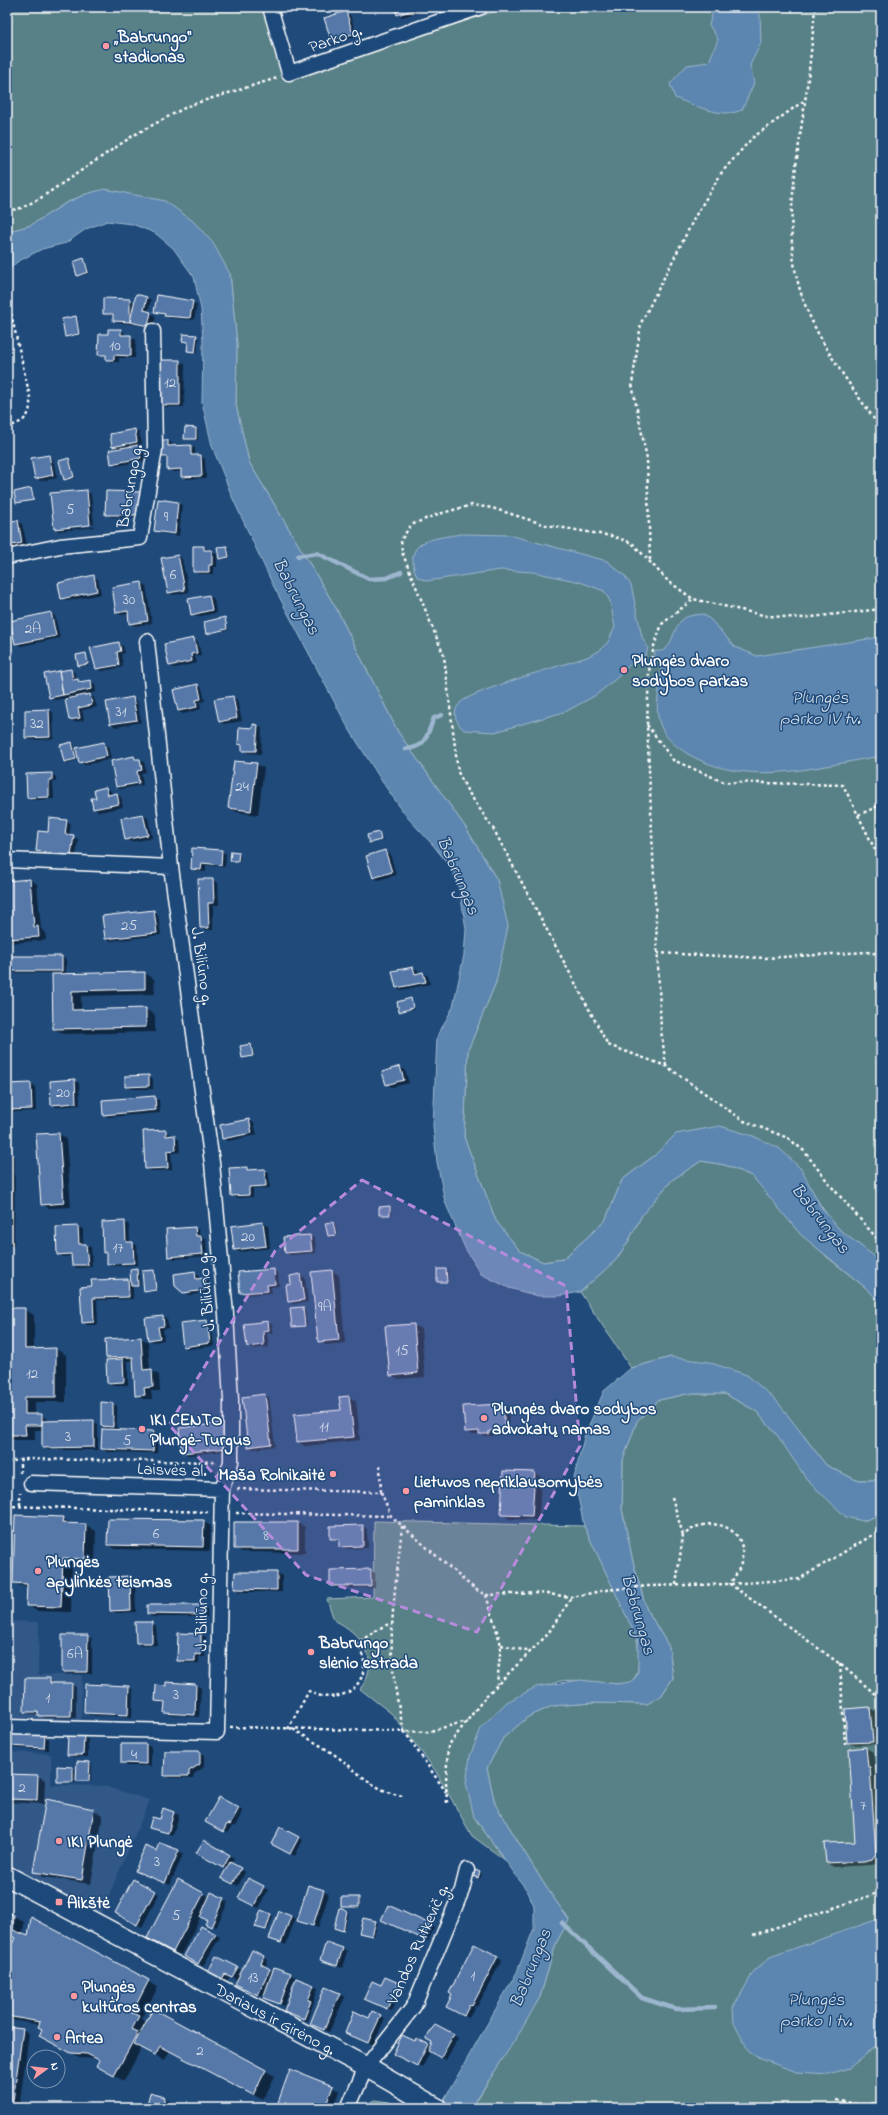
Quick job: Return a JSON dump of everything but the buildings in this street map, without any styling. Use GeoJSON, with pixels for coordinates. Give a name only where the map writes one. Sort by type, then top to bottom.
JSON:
{"type":"FeatureCollection","features":[{"type":"Feature","properties":{"kind":"main road","name":"Dariaus ir Girėno g."},"geometry":{"type":"LineString","coordinates":[[7,1876],[366,2067],[429,2104]]}},
{"type":"Feature","properties":{"kind":"street"},"geometry":{"type":"LineString","coordinates":[[270,7],[289,73]]}},
{"type":"Feature","properties":{"kind":"street","name":"Parko g."},"geometry":{"type":"LineString","coordinates":[[289,73],[481,7]]}},
{"type":"Feature","properties":{"kind":"street","name":"Babrungo g."},"geometry":{"type":"LineString","coordinates":[[7,557],[60,546],[140,538],[155,449],[153,331]]}},
{"type":"Feature","properties":{"kind":"street","name":"J. Biliūno g."},"geometry":{"type":"LineString","coordinates":[[7,1727],[217,1732],[222,1489],[231,1462],[231,1400],[226,1314],[212,1163],[171,867],[147,641]]}},
{"type":"Feature","properties":{"kind":"street"},"geometry":{"type":"LineString","coordinates":[[7,860],[171,867]]}},
{"type":"Feature","properties":{"kind":"street","name":"Laisvės al."},"geometry":{"type":"LineString","coordinates":[[31,1483],[222,1489]]}},
{"type":"Feature","properties":{"kind":"street","name":"Vandos Rutkevič g."},"geometry":{"type":"LineString","coordinates":[[348,2108],[366,2067],[414,2006],[462,1890],[467,1870]]}},
{"type":"Feature","properties":{"kind":"path"},"geometry":{"type":"LineString","coordinates":[[815,7],[812,54],[792,201],[791,236],[796,275],[804,302],[820,336],[881,429]]}},
{"type":"Feature","properties":{"kind":"path"},"geometry":{"type":"LineString","coordinates":[[7,211],[21,208],[39,199],[134,135],[190,105],[256,86],[289,73]]}},
{"type":"Feature","properties":{"kind":"path"},"geometry":{"type":"LineString","coordinates":[[650,561],[647,459],[632,384],[641,323],[696,215],[722,172],[752,138],[806,100]]}},
{"type":"Feature","properties":{"kind":"path"},"geometry":{"type":"LineString","coordinates":[[7,296],[30,397],[29,414],[25,420],[7,428]]}},
{"type":"Feature","properties":{"kind":"path"},"geometry":{"type":"LineString","coordinates":[[881,609],[803,618],[767,616],[693,599],[668,581],[632,543],[612,536],[546,525],[492,508],[472,505],[435,515],[411,525],[401,540],[402,552],[444,656],[455,758],[458,772],[466,790],[494,830],[608,1045],[666,1066],[744,1120],[788,1138],[804,1152],[831,1186],[881,1243]]}},
{"type":"Feature","properties":{"kind":"path"},"geometry":{"type":"LineString","coordinates":[[666,1066],[661,1030],[647,725],[649,671],[654,646],[662,624],[693,599]]}},
{"type":"Feature","properties":{"kind":"path"},"geometry":{"type":"LineString","coordinates":[[647,725],[673,760],[724,782],[843,785],[881,862]]}},
{"type":"Feature","properties":{"kind":"path"},"geometry":{"type":"LineString","coordinates":[[858,814],[881,805]]}},
{"type":"Feature","properties":{"kind":"path"},"geometry":{"type":"LineString","coordinates":[[657,953],[765,958],[866,952],[881,954]]}},
{"type":"Feature","properties":{"kind":"path"},"geometry":{"type":"LineString","coordinates":[[7,1462],[26,1459],[231,1462]]}},
{"type":"Feature","properties":{"kind":"path"},"geometry":{"type":"LineString","coordinates":[[380,1466],[381,1492],[391,1516],[478,1591],[486,1594],[539,1593],[572,1597],[606,1590],[648,1586],[730,1584],[799,1579],[881,1530]]}},
{"type":"Feature","properties":{"kind":"path","name":"Laisvės al."},"geometry":{"type":"LineString","coordinates":[[222,1489],[381,1492]]}},
{"type":"Feature","properties":{"kind":"path"},"geometry":{"type":"LineString","coordinates":[[672,1497],[683,1535],[676,1585]]}},
{"type":"Feature","properties":{"kind":"path"},"geometry":{"type":"LineString","coordinates":[[7,1502],[9,1505],[391,1516]]}},
{"type":"Feature","properties":{"kind":"path"},"geometry":{"type":"LineString","coordinates":[[683,1535],[698,1526],[712,1523],[723,1525],[732,1530],[742,1547],[742,1559],[739,1571],[730,1584]]}},
{"type":"Feature","properties":{"kind":"path"},"geometry":{"type":"LineString","coordinates":[[402,1525],[392,1623],[392,1657],[396,1696],[404,1731],[446,1792]]}},
{"type":"Feature","properties":{"kind":"path"},"geometry":{"type":"LineString","coordinates":[[730,1584],[840,1664],[881,1699]]}},
{"type":"Feature","properties":{"kind":"path"},"geometry":{"type":"LineString","coordinates":[[486,1594],[501,1645],[497,1684]]}},
{"type":"Feature","properties":{"kind":"path"},"geometry":{"type":"LineString","coordinates":[[447,1803],[446,1765],[448,1746],[497,1684],[547,1635],[572,1597]]}},
{"type":"Feature","properties":{"kind":"path"},"geometry":{"type":"LineString","coordinates":[[288,1729],[309,1691],[318,1696],[332,1698],[346,1694],[356,1687],[361,1678],[364,1666],[362,1653],[357,1643],[382,1627],[392,1623]]}},
{"type":"Feature","properties":{"kind":"path"},"geometry":{"type":"LineString","coordinates":[[501,1645],[531,1652]]}},
{"type":"Feature","properties":{"kind":"path"},"geometry":{"type":"LineString","coordinates":[[840,1664],[845,1744]]}},
{"type":"Feature","properties":{"kind":"path"},"geometry":{"type":"LineString","coordinates":[[231,1728],[427,1732],[467,1721]]}},
{"type":"Feature","properties":{"kind":"path"},"geometry":{"type":"LineString","coordinates":[[293,1729],[335,1755],[373,1785],[388,1793],[403,1796]]}},
{"type":"Feature","properties":{"kind":"path"},"geometry":{"type":"LineString","coordinates":[[753,1935],[881,1892]]}},
{"type":"Feature","properties":{"kind":"path"},"geometry":{"type":"LineString","coordinates":[[836,2100],[864,2107],[881,2101]]}},
{"type":"Feature","properties":{"kind":"highlighted area"},"geometry":{"type":"Polygon","coordinates":[[[362,1180],[566,1286],[580,1446],[477,1632],[306,1575],[169,1425],[275,1251],[362,1180]]]}},
{"type":"Feature","properties":{"kind":"shaded area"},"geometry":{"type":"Polygon","coordinates":[[[7,1621],[39,1622],[38,1675],[82,1675],[81,1733],[7,1732],[7,1621]]]}},
{"type":"Feature","properties":{"kind":"shaded area"},"geometry":{"type":"Polygon","coordinates":[[[7,1752],[51,1754],[51,1785],[104,1786],[150,1800],[100,1916],[7,1866],[7,1752]]]}},
{"type":"Feature","properties":{"kind":"green space","name":"Plungės dvaro sodybos parkas"},"geometry":{"type":"Polygon","coordinates":[[[7,7],[266,7],[285,78],[509,7],[881,7],[881,1265],[872,1255],[841,1231],[829,1217],[818,1202],[801,1169],[676,1134],[654,1156],[622,1180],[605,1221],[563,1259],[543,1262],[520,1251],[496,1221],[464,1137],[468,1050],[496,982],[497,880],[466,828],[398,732],[336,608],[249,462],[236,405],[237,344],[230,274],[105,190],[86,194],[66,203],[31,225],[7,232],[7,7]]]}},
{"type":"Feature","properties":{"kind":"green space"},"geometry":{"type":"Polygon","coordinates":[[[701,1161],[725,1165],[752,1176],[827,1257],[866,1288],[881,1303],[881,1480],[856,1480],[826,1465],[803,1435],[671,1357],[631,1368],[580,1292],[615,1261],[628,1242],[642,1215],[672,1180],[701,1161]]]}},
{"type":"Feature","properties":{"kind":"green space"},"geometry":{"type":"Polygon","coordinates":[[[687,1394],[725,1394],[756,1411],[777,1435],[863,1521],[881,1514],[881,2108],[472,2108],[540,1997],[556,1943],[569,1920],[544,1884],[495,1804],[487,1768],[503,1738],[528,1717],[552,1706],[592,1703],[647,1704],[661,1696],[673,1678],[669,1647],[646,1608],[633,1562],[622,1509],[623,1460],[637,1421],[659,1400],[687,1394]]]}},
{"type":"Feature","properties":{"kind":"green space"},"geometry":{"type":"Polygon","coordinates":[[[374,1521],[584,1526],[635,1633],[638,1644],[639,1659],[637,1673],[630,1682],[617,1684],[575,1680],[557,1682],[482,1726],[474,1817],[505,1860],[472,1836],[435,1770],[413,1741],[392,1714],[360,1689],[369,1668],[369,1658],[366,1649],[353,1633],[334,1620],[327,1599],[373,1597],[374,1521]]]}},
{"type":"Feature","properties":{"kind":"green space"},"geometry":{"type":"Polygon","coordinates":[[[375,2100],[389,2102],[400,2108],[362,2108],[375,2100]]]}},
{"type":"Feature","properties":{"kind":"water"},"geometry":{"type":"Polygon","coordinates":[[[714,7],[753,7],[760,15],[761,43],[750,65],[754,83],[742,110],[734,112],[726,113],[708,110],[675,98],[670,84],[687,65],[709,62],[718,39],[709,25],[714,7]]]}},
{"type":"Feature","properties":{"kind":"water","name":"Babrungas"},"geometry":{"type":"Polygon","coordinates":[[[105,189],[165,201],[193,221],[213,243],[230,274],[237,344],[236,405],[249,462],[336,608],[398,732],[466,828],[497,880],[508,926],[496,982],[468,1050],[464,1137],[496,1221],[520,1251],[543,1262],[563,1259],[605,1221],[622,1180],[654,1156],[676,1134],[720,1126],[753,1136],[779,1148],[801,1169],[821,1207],[841,1231],[874,1256],[881,1265],[881,1303],[866,1288],[801,1235],[752,1176],[725,1165],[701,1161],[672,1180],[642,1215],[628,1242],[615,1261],[580,1292],[559,1296],[538,1296],[509,1288],[481,1274],[465,1248],[445,1202],[437,1162],[433,1126],[437,1037],[453,1007],[464,955],[466,929],[460,892],[452,869],[433,845],[407,817],[383,783],[346,724],[273,585],[233,499],[212,446],[202,402],[203,342],[201,309],[194,277],[173,248],[155,233],[132,224],[107,221],[86,229],[66,243],[42,249],[17,262],[7,272],[7,232],[31,225],[66,203],[86,194],[105,189]]]}},
{"type":"Feature","properties":{"kind":"water"},"geometry":{"type":"Polygon","coordinates":[[[461,534],[509,535],[607,561],[625,576],[631,585],[642,637],[648,648],[646,655],[638,656],[618,677],[596,695],[567,711],[495,732],[464,730],[457,721],[455,714],[460,703],[499,685],[587,657],[599,651],[608,642],[615,627],[610,601],[604,591],[580,582],[533,572],[500,570],[427,581],[417,577],[413,564],[413,555],[422,543],[440,537],[461,534]]]}},
{"type":"Feature","properties":{"kind":"water","name":"Plungės parko IV tv."},"geometry":{"type":"Polygon","coordinates":[[[703,614],[711,620],[735,647],[757,656],[881,637],[881,756],[808,769],[759,773],[711,765],[679,748],[663,731],[659,721],[657,705],[661,666],[660,658],[654,656],[656,651],[666,649],[678,624],[684,618],[703,614]]]}},
{"type":"Feature","properties":{"kind":"water","name":"Babrungas"},"geometry":{"type":"Polygon","coordinates":[[[671,1357],[708,1362],[747,1375],[776,1400],[826,1465],[856,1480],[881,1480],[881,1514],[863,1521],[846,1517],[808,1481],[777,1435],[756,1411],[725,1394],[687,1394],[659,1400],[637,1421],[623,1460],[622,1509],[633,1562],[646,1608],[669,1647],[673,1678],[661,1696],[647,1704],[592,1703],[552,1706],[528,1717],[503,1738],[487,1768],[495,1804],[544,1884],[569,1920],[556,1943],[540,1997],[520,2032],[471,2108],[439,2108],[517,1972],[534,1928],[534,1906],[528,1892],[474,1817],[466,1783],[470,1756],[482,1726],[507,1702],[536,1687],[580,1680],[617,1684],[630,1682],[636,1677],[638,1670],[638,1641],[584,1526],[574,1477],[585,1434],[604,1391],[631,1368],[671,1357]]]}},
{"type":"Feature","properties":{"kind":"water","name":"Plungės parko I tv."},"geometry":{"type":"Polygon","coordinates":[[[881,1918],[881,2042],[849,2068],[828,2074],[797,2072],[761,2059],[748,2050],[734,2022],[733,2008],[754,1971],[770,1957],[881,1918]]]}},
{"type":"Feature","properties":{"kind":"waterway","name":"Babrungas"},"geometry":{"type":"LineString","coordinates":[[298,556],[317,553],[369,579],[387,578],[401,572]]}},
{"type":"Feature","properties":{"kind":"waterway"},"geometry":{"type":"LineString","coordinates":[[405,749],[418,746],[422,743],[425,740],[434,718],[442,715]]}},
{"type":"Feature","properties":{"kind":"waterway"},"geometry":{"type":"LineString","coordinates":[[562,1923],[642,1998],[676,2009],[715,2008]]}},
{"type":"Feature","properties":{"kind":"place","name":"„Babrungo“ stadionas"},"geometry":{"type":"Point","coordinates":[106,46]}},
{"type":"Feature","properties":{"kind":"place","name":"Plungės dvaro sodybos parkas"},"geometry":{"type":"Point","coordinates":[624,670]}},
{"type":"Feature","properties":{"kind":"place","name":"Plungės dvaro sodybos advokatų namas"},"geometry":{"type":"Point","coordinates":[484,1418]}},
{"type":"Feature","properties":{"kind":"place","name":"IKI CENTO Plungė-Turgus"},"geometry":{"type":"Point","coordinates":[142,1429]}},
{"type":"Feature","properties":{"kind":"place","name":"Maša Rolnikaitė"},"geometry":{"type":"Point","coordinates":[333,1474]}},
{"type":"Feature","properties":{"kind":"place","name":"Lietuvos nepriklausomybės paminklas"},"geometry":{"type":"Point","coordinates":[406,1491]}},
{"type":"Feature","properties":{"kind":"place","name":"Plungės apylinkės teismas"},"geometry":{"type":"Point","coordinates":[38,1571]}},
{"type":"Feature","properties":{"kind":"place","name":"Babrungo slėnio estrada"},"geometry":{"type":"Point","coordinates":[311,1652]}},
{"type":"Feature","properties":{"kind":"place","name":"IKI Plungė"},"geometry":{"type":"Point","coordinates":[59,1841]}},
{"type":"Feature","properties":{"kind":"place","name":"Aikštė"},"geometry":{"type":"Point","coordinates":[59,1902]}},
{"type":"Feature","properties":{"kind":"place","name":"Plungės kultūros centras"},"geometry":{"type":"Point","coordinates":[74,1996]}},
{"type":"Feature","properties":{"kind":"place","name":"Artea"},"geometry":{"type":"Point","coordinates":[57,2037]}}]}
